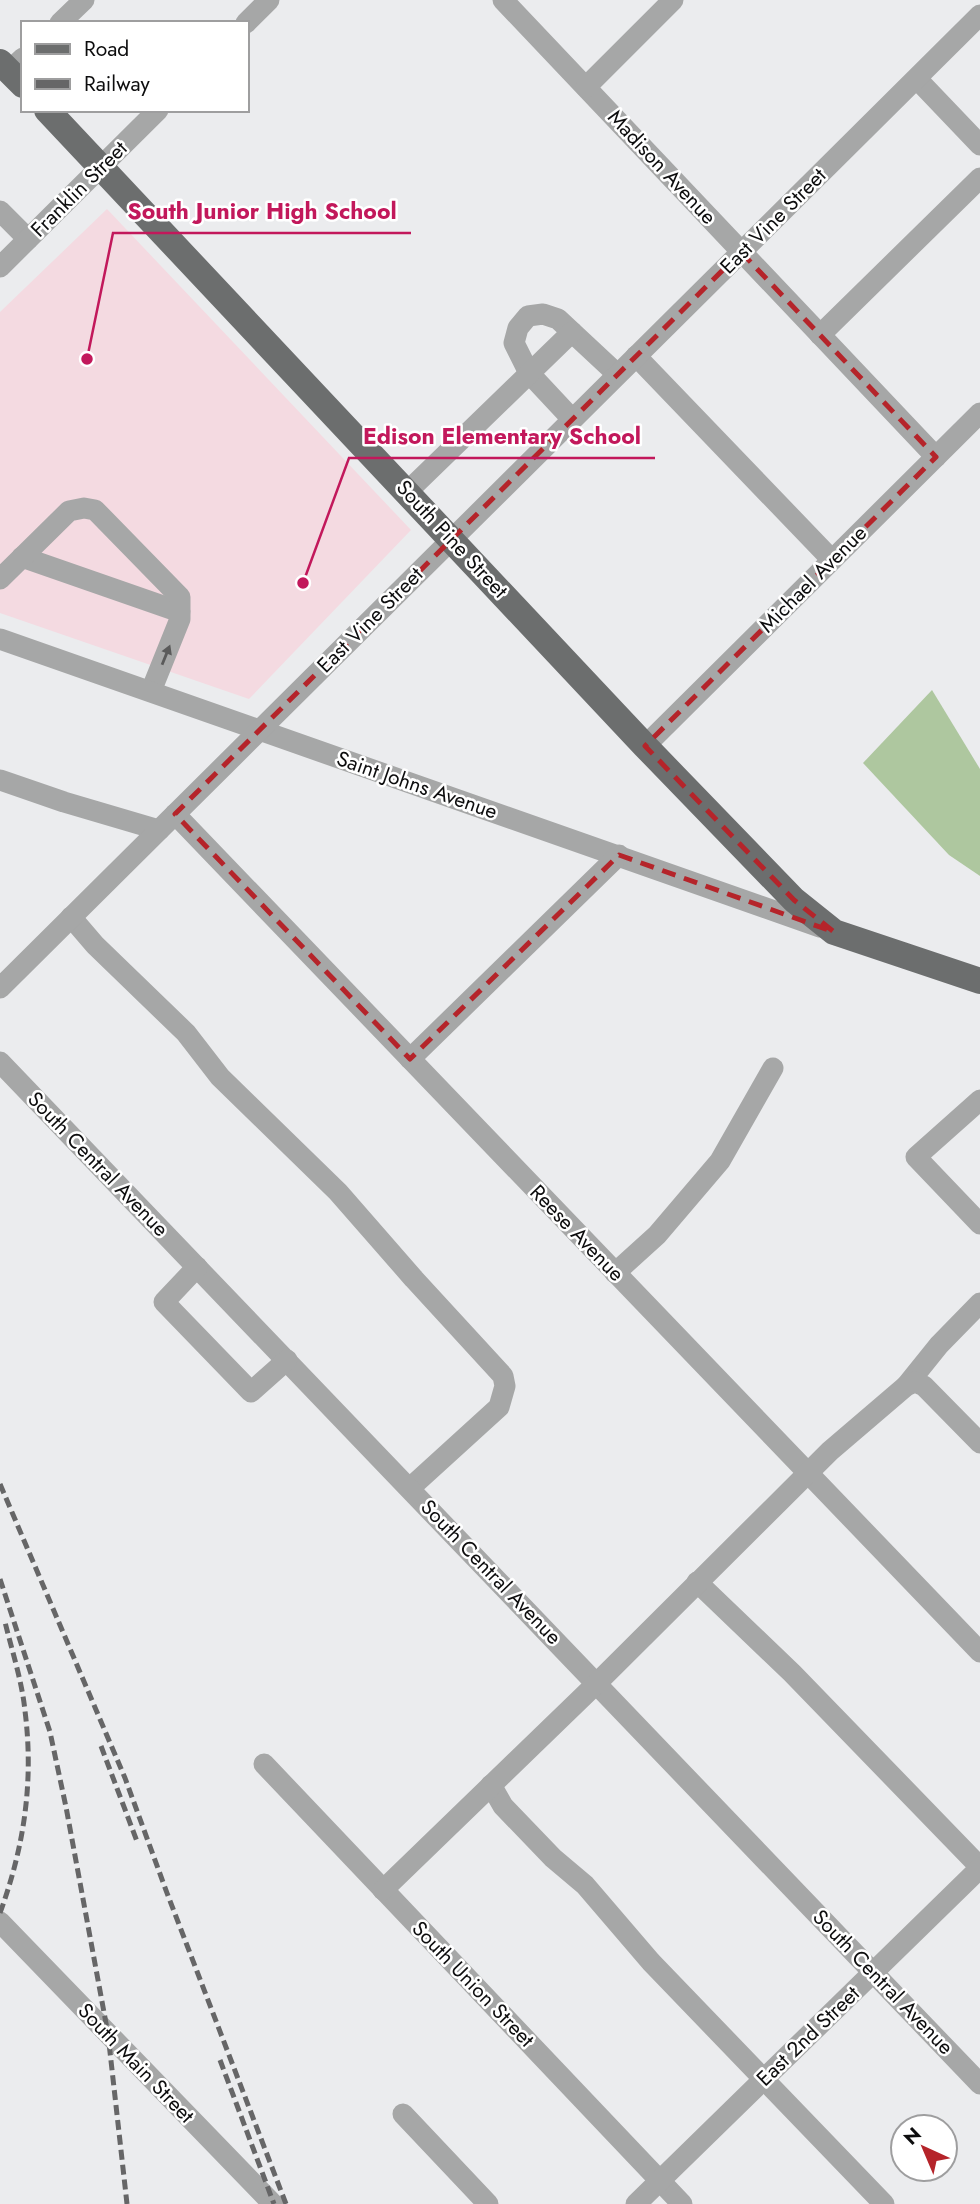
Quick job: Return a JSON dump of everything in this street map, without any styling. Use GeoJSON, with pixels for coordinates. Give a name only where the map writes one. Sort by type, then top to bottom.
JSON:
{"type":"FeatureCollection","features":[{"type":"Feature","properties":{"kind":"main road","name":"South Pine Street"},"geometry":{"type":"LineString","coordinates":[[49,112],[645,746],[794,900],[834,932]]}},
{"type":"Feature","properties":{"kind":"main road"},"geometry":{"type":"LineString","coordinates":[[834,932],[980,981]]}},
{"type":"Feature","properties":{"kind":"street"},"geometry":{"type":"LineString","coordinates":[[62,21],[84,0]]}},
{"type":"Feature","properties":{"kind":"street"},"geometry":{"type":"LineString","coordinates":[[248,21],[269,0]]}},
{"type":"Feature","properties":{"kind":"street","name":"Madison Avenue"},"geometry":{"type":"LineString","coordinates":[[503,0],[936,457]]}},
{"type":"Feature","properties":{"kind":"street"},"geometry":{"type":"LineString","coordinates":[[586,87],[673,0]]}},
{"type":"Feature","properties":{"kind":"street","name":"East Vine Street"},"geometry":{"type":"LineString","coordinates":[[0,988],[980,15]]}},
{"type":"Feature","properties":{"kind":"street"},"geometry":{"type":"LineString","coordinates":[[917,79],[980,145]]}},
{"type":"Feature","properties":{"kind":"street","name":"Franklin Street"},"geometry":{"type":"LineString","coordinates":[[0,267],[156,112]]}},
{"type":"Feature","properties":{"kind":"street"},"geometry":{"type":"LineString","coordinates":[[820,335],[980,178]]}},
{"type":"Feature","properties":{"kind":"street"},"geometry":{"type":"LineString","coordinates":[[0,211],[28,239]]}},
{"type":"Feature","properties":{"kind":"street"},"geometry":{"type":"LineString","coordinates":[[572,419],[529,373],[514,343],[518,328],[528,316],[543,314],[558,319],[617,374]]}},
{"type":"Feature","properties":{"kind":"street"},"geometry":{"type":"LineString","coordinates":[[407,492],[572,332]]}},
{"type":"Feature","properties":{"kind":"street"},"geometry":{"type":"LineString","coordinates":[[636,356],[832,560]]}},
{"type":"Feature","properties":{"kind":"street","name":"Michael Avenue"},"geometry":{"type":"LineString","coordinates":[[645,746],[980,413]]}},
{"type":"Feature","properties":{"kind":"street"},"geometry":{"type":"LineString","coordinates":[[0,579],[69,512],[84,508],[95,510],[180,597],[180,615],[151,691]]}},
{"type":"Feature","properties":{"kind":"street"},"geometry":{"type":"LineString","coordinates":[[22,557],[180,615]]}},
{"type":"Feature","properties":{"kind":"street","name":"Saint Johns Avenue"},"geometry":{"type":"LineString","coordinates":[[0,639],[834,932]]}},
{"type":"Feature","properties":{"kind":"street"},"geometry":{"type":"LineString","coordinates":[[0,780],[159,830]]}},
{"type":"Feature","properties":{"kind":"street","name":"Reese Avenue"},"geometry":{"type":"LineString","coordinates":[[175,814],[980,1652]]}},
{"type":"Feature","properties":{"kind":"street"},"geometry":{"type":"LineString","coordinates":[[410,1059],[619,856]]}},
{"type":"Feature","properties":{"kind":"street"},"geometry":{"type":"LineString","coordinates":[[71,917],[95,945],[186,1033],[220,1077],[338,1192],[503,1376],[505,1386],[499,1407],[410,1488]]}},
{"type":"Feature","properties":{"kind":"street","name":"South Central Avenue"},"geometry":{"type":"LineString","coordinates":[[0,1062],[873,1972],[976,2070]]}},
{"type":"Feature","properties":{"kind":"street"},"geometry":{"type":"LineString","coordinates":[[615,1273],[657,1235],[720,1161],[773,1068]]}},
{"type":"Feature","properties":{"kind":"street"},"geometry":{"type":"LineString","coordinates":[[980,1100],[916,1157],[980,1224]]}},
{"type":"Feature","properties":{"kind":"street"},"geometry":{"type":"LineString","coordinates":[[197,1267],[164,1302],[251,1392],[287,1360]]}},
{"type":"Feature","properties":{"kind":"street"},"geometry":{"type":"LineString","coordinates":[[383,1890],[597,1683],[808,1473],[906,1386],[939,1345],[980,1303]]}},
{"type":"Feature","properties":{"kind":"street"},"geometry":{"type":"LineString","coordinates":[[906,1386],[915,1382],[924,1386],[980,1443]]}},
{"type":"Feature","properties":{"kind":"street"},"geometry":{"type":"LineString","coordinates":[[697,1582],[812,1693],[980,1867]]}},
{"type":"Feature","properties":{"kind":"street","name":"South Union Street"},"geometry":{"type":"LineString","coordinates":[[264,1764],[682,2204]]}},
{"type":"Feature","properties":{"kind":"street"},"geometry":{"type":"LineString","coordinates":[[491,1785],[503,1806],[553,1858],[585,1885],[651,1962],[884,2204]]}},
{"type":"Feature","properties":{"kind":"street","name":"East 2nd Street"},"geometry":{"type":"LineString","coordinates":[[636,2204],[980,1867]]}},
{"type":"Feature","properties":{"kind":"street","name":"South Main Street"},"geometry":{"type":"LineString","coordinates":[[0,1922],[273,2204]]}},
{"type":"Feature","properties":{"kind":"street"},"geometry":{"type":"LineString","coordinates":[[403,2114],[488,2204]]}},
{"type":"Feature","properties":{"kind":"highlighted area"},"geometry":{"type":"Polygon","coordinates":[[[741,252],[936,457],[645,746],[794,900],[834,932],[619,855],[410,1059],[175,814],[741,252]]]}},
{"type":"Feature","properties":{"kind":"shaded area"},"geometry":{"type":"Polygon","coordinates":[[[107,209],[411,530],[249,699],[0,613],[0,312],[107,209]]]}},
{"type":"Feature","properties":{"kind":"green space"},"geometry":{"type":"Polygon","coordinates":[[[932,690],[980,769],[980,876],[949,855],[863,763],[932,690]]]}},
{"type":"Feature","properties":{"kind":"railway"},"geometry":{"type":"LineString","coordinates":[[0,1484],[125,1778],[286,2204]]}},
{"type":"Feature","properties":{"kind":"railway"},"geometry":{"type":"LineString","coordinates":[[0,1579],[50,1732],[66,1807],[108,2034],[127,2204]]}},
{"type":"Feature","properties":{"kind":"railway"},"geometry":{"type":"LineString","coordinates":[[0,1913],[21,1839],[28,1763],[24,1700],[5,1622]]}},
{"type":"Feature","properties":{"kind":"railway"},"geometry":{"type":"LineString","coordinates":[[101,1746],[138,1844]]}},
{"type":"Feature","properties":{"kind":"railway"},"geometry":{"type":"LineString","coordinates":[[220,2060],[274,2204]]}},
{"type":"Feature","properties":{"kind":"place","name":"South Junior High School"},"geometry":{"type":"Point","coordinates":[87,359]}},
{"type":"Feature","properties":{"kind":"place","name":"Edison Elementary School"},"geometry":{"type":"Point","coordinates":[303,583]}}]}
